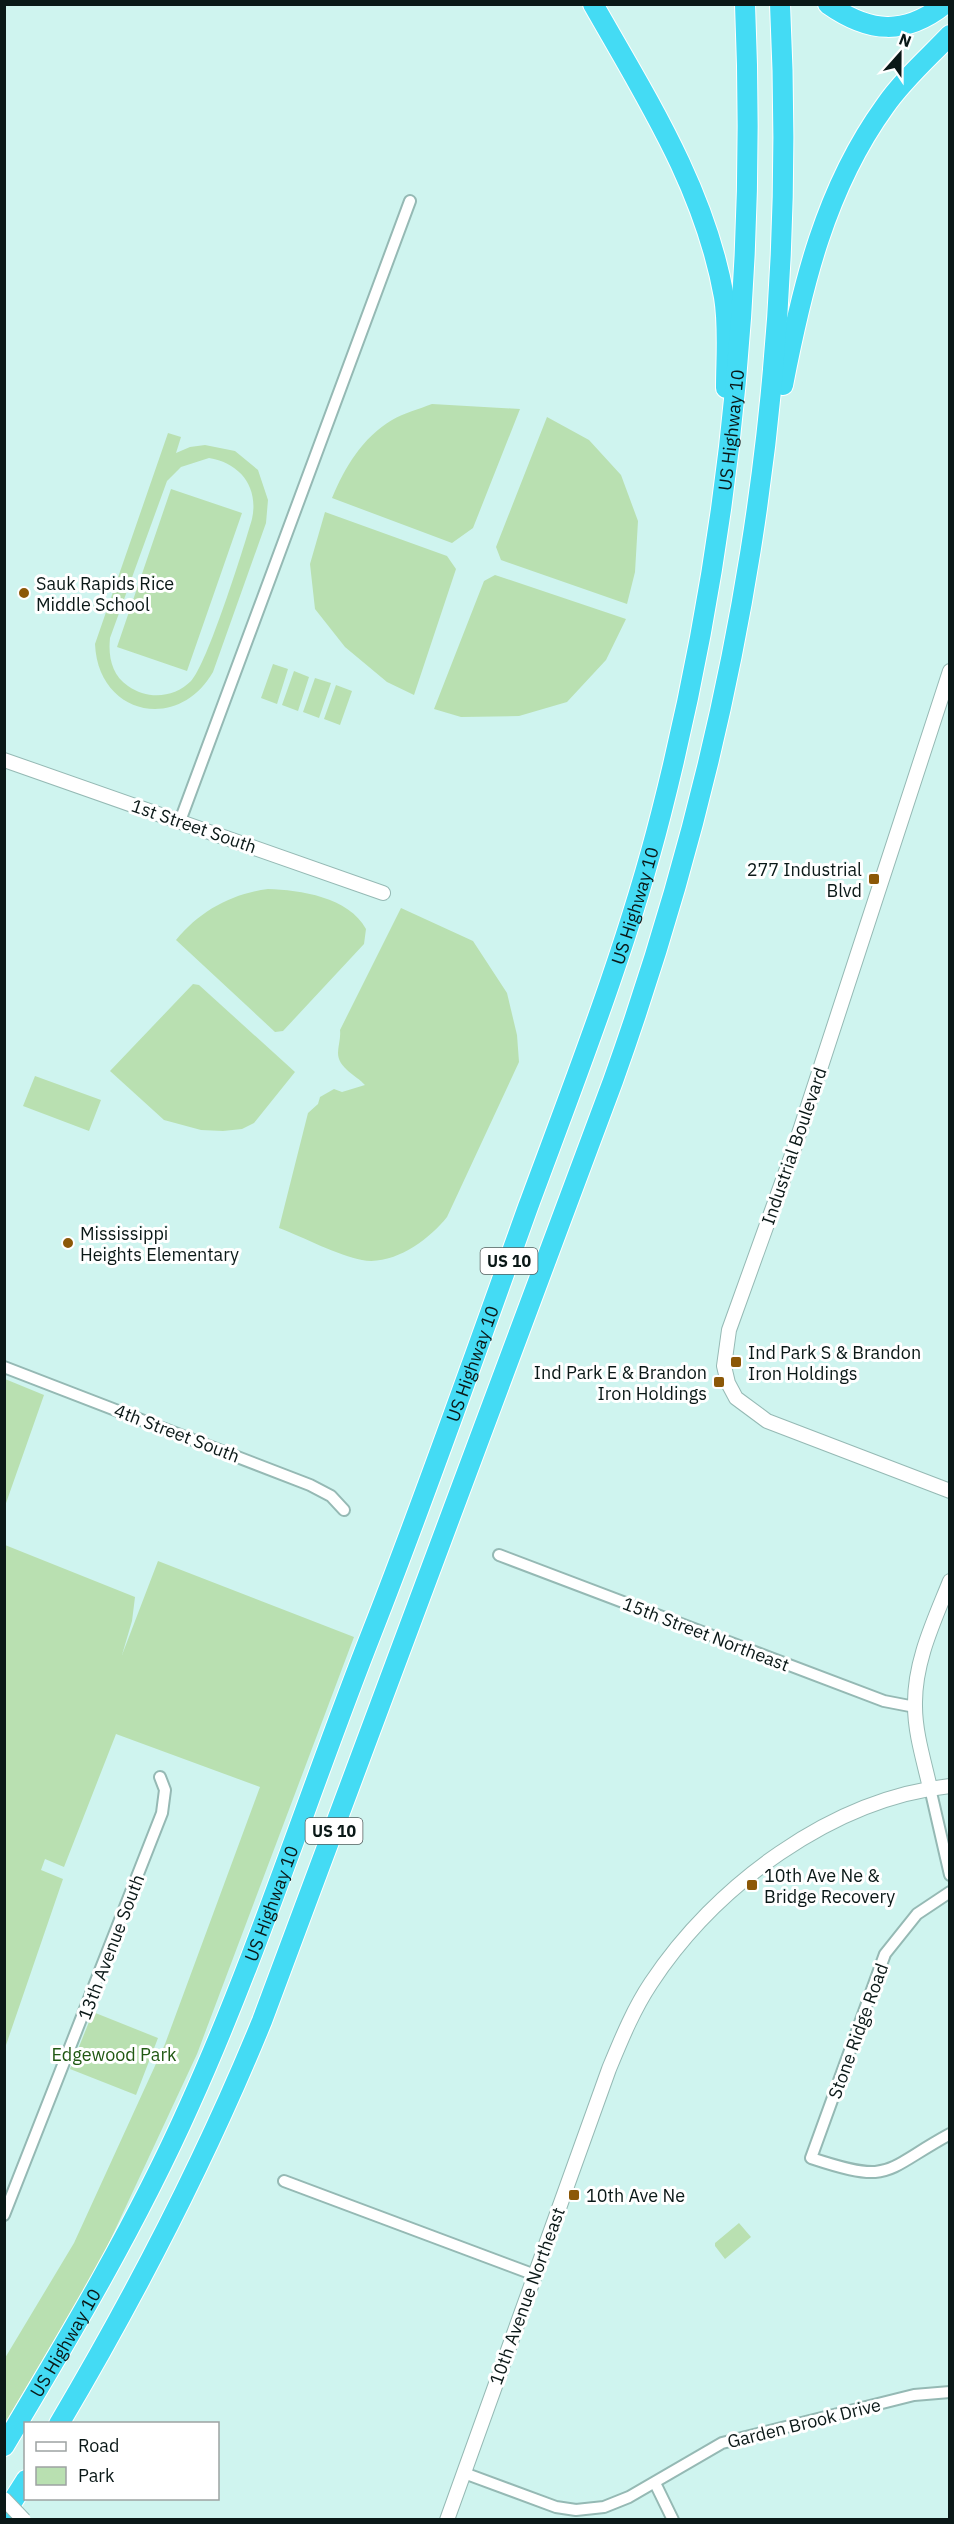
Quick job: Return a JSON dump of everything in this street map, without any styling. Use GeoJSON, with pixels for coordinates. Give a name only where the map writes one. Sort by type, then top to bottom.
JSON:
{"type":"FeatureCollection","features":[{"type":"Feature","properties":{"kind":"highway"},"geometry":{"type":"LineString","coordinates":[[592,4],[665,131],[693,189],[711,237],[724,300],[726,391],[734,421]]}},
{"type":"Feature","properties":{"kind":"highway","name":"US Highway 10"},"geometry":{"type":"LineString","coordinates":[[4,2446],[114,2259],[166,2157],[227,2018],[413,1527],[604,1001],[648,864],[685,715],[710,588],[734,421],[749,196],[750,124],[745,4]]}},
{"type":"Feature","properties":{"kind":"highway","name":"US Highway 10"},"geometry":{"type":"LineString","coordinates":[[60,2422],[158,2250],[238,2080],[287,1956],[624,1051],[683,863],[719,723],[746,593],[760,505],[781,271],[783,133],[780,4]]}},
{"type":"Feature","properties":{"kind":"highway"},"geometry":{"type":"LineString","coordinates":[[828,4],[862,24],[888,27],[921,21],[945,4]]}},
{"type":"Feature","properties":{"kind":"highway"},"geometry":{"type":"LineString","coordinates":[[760,505],[798,313],[809,266],[828,210],[854,157],[885,106],[950,35]]}},
{"type":"Feature","properties":{"kind":"highway"},"geometry":{"type":"LineString","coordinates":[[4,2515],[24,2483]]}},
{"type":"Feature","properties":{"kind":"street"},"geometry":{"type":"LineString","coordinates":[[180,821],[410,201]]}},
{"type":"Feature","properties":{"kind":"street","name":"Industrial Boulevard"},"geometry":{"type":"LineString","coordinates":[[950,671],[793,1152],[729,1330],[724,1366],[728,1383],[736,1398],[766,1422],[950,1491]]}},
{"type":"Feature","properties":{"kind":"street","name":"1st Street South"},"geometry":{"type":"LineString","coordinates":[[4,760],[383,893]]}},
{"type":"Feature","properties":{"kind":"street","name":"4th Street South"},"geometry":{"type":"LineString","coordinates":[[4,1366],[310,1485],[331,1496],[344,1510]]}},
{"type":"Feature","properties":{"kind":"street","name":"15th Street Northeast"},"geometry":{"type":"LineString","coordinates":[[499,1555],[884,1701],[915,1707]]}},
{"type":"Feature","properties":{"kind":"street"},"geometry":{"type":"LineString","coordinates":[[950,1581],[919,1665],[915,1707],[930,1788],[950,1875]]}},
{"type":"Feature","properties":{"kind":"street","name":"13th Avenue South"},"geometry":{"type":"LineString","coordinates":[[4,2215],[162,1814],[165,1790],[160,1777]]}},
{"type":"Feature","properties":{"kind":"street","name":"10th Avenue Northeast"},"geometry":{"type":"LineString","coordinates":[[447,2520],[622,2039],[650,1985],[668,1959],[716,1904],[754,1870],[816,1832],[851,1814],[930,1788],[950,1786]]}},
{"type":"Feature","properties":{"kind":"street","name":"Stone Ridge Road"},"geometry":{"type":"LineString","coordinates":[[950,1892],[917,1914],[885,1954],[811,2158],[870,2174],[891,2171],[950,2134]]}},
{"type":"Feature","properties":{"kind":"street"},"geometry":{"type":"LineString","coordinates":[[284,2181],[535,2275]]}},
{"type":"Feature","properties":{"kind":"street","name":"Garden Brook Drive"},"geometry":{"type":"LineString","coordinates":[[464,2473],[556,2507],[576,2510],[604,2507],[655,2483],[722,2443],[914,2395],[950,2392]]}},
{"type":"Feature","properties":{"kind":"street"},"geometry":{"type":"LineString","coordinates":[[655,2483],[673,2520]]}},
{"type":"Feature","properties":{"kind":"street"},"geometry":{"type":"LineString","coordinates":[[4,2499],[24,2520]]}},
{"type":"Feature","properties":{"kind":"green space"},"geometry":{"type":"Polygon","coordinates":[[[432,404],[520,409],[473,528],[452,543],[332,498],[349,464],[372,435],[397,418],[432,404]]]}},
{"type":"Feature","properties":{"kind":"green space"},"geometry":{"type":"Polygon","coordinates":[[[547,417],[589,440],[621,475],[638,521],[635,572],[627,604],[501,560],[496,547],[547,417]]]}},
{"type":"Feature","properties":{"kind":"green space"},"geometry":{"type":"Polygon","coordinates":[[[168,433],[181,437],[176,453],[190,447],[205,445],[235,451],[258,470],[268,500],[266,523],[213,672],[198,691],[180,703],[161,709],[142,708],[124,700],[110,687],[99,668],[95,644],[168,433]],[[209,458],[181,467],[167,481],[110,638],[112,665],[118,677],[128,686],[144,694],[169,694],[191,681],[206,653],[233,578],[252,519],[253,497],[245,478],[230,465],[209,458]]]}},
{"type":"Feature","properties":{"kind":"green space"},"geometry":{"type":"Polygon","coordinates":[[[171,489],[242,513],[187,671],[117,647],[171,489]]]}},
{"type":"Feature","properties":{"kind":"green space"},"geometry":{"type":"Polygon","coordinates":[[[325,512],[447,556],[456,569],[414,695],[387,682],[345,647],[315,609],[310,564],[325,512]]]}},
{"type":"Feature","properties":{"kind":"green space"},"geometry":{"type":"Polygon","coordinates":[[[495,575],[626,619],[606,660],[567,702],[519,716],[461,717],[434,709],[484,581],[495,575]]]}},
{"type":"Feature","properties":{"kind":"green space"},"geometry":{"type":"Polygon","coordinates":[[[273,664],[288,669],[277,704],[261,698],[273,664]]]}},
{"type":"Feature","properties":{"kind":"green space"},"geometry":{"type":"Polygon","coordinates":[[[294,671],[309,677],[298,711],[282,705],[294,671]]]}},
{"type":"Feature","properties":{"kind":"green space"},"geometry":{"type":"Polygon","coordinates":[[[315,678],[331,683],[319,718],[303,712],[315,678]]]}},
{"type":"Feature","properties":{"kind":"green space"},"geometry":{"type":"Polygon","coordinates":[[[336,685],[352,691],[340,725],[324,719],[336,685]]]}},
{"type":"Feature","properties":{"kind":"green space"},"geometry":{"type":"Polygon","coordinates":[[[268,889],[323,897],[348,909],[366,929],[364,944],[283,1031],[275,1032],[176,940],[206,912],[241,895],[268,889]]]}},
{"type":"Feature","properties":{"kind":"green space"},"geometry":{"type":"Polygon","coordinates":[[[401,908],[473,941],[507,993],[517,1035],[519,1062],[447,1217],[420,1242],[398,1255],[374,1261],[362,1260],[279,1228],[308,1113],[318,1104],[320,1097],[334,1089],[342,1092],[365,1085],[341,1063],[338,1053],[340,1030],[401,908]]]}},
{"type":"Feature","properties":{"kind":"green space"},"geometry":{"type":"Polygon","coordinates":[[[193,984],[199,985],[295,1072],[254,1123],[242,1129],[201,1130],[164,1120],[110,1071],[193,984]]]}},
{"type":"Feature","properties":{"kind":"green space"},"geometry":{"type":"Polygon","coordinates":[[[35,1076],[101,1100],[89,1131],[23,1106],[35,1076]]]}},
{"type":"Feature","properties":{"kind":"green space"},"geometry":{"type":"Polygon","coordinates":[[[5,1379],[44,1395],[5,1506],[5,1379]]]}},
{"type":"Feature","properties":{"kind":"green space"},"geometry":{"type":"Polygon","coordinates":[[[5,1545],[135,1597],[132,1621],[122,1655],[158,1561],[354,1637],[197,2054],[100,2262],[5,2423],[5,2358],[74,2243],[165,2044],[260,1787],[116,1734],[64,1867],[45,1859],[41,1870],[63,1879],[5,2048],[5,1545]]]}},
{"type":"Feature","properties":{"kind":"green space","name":"Edgewood Park"},"geometry":{"type":"Polygon","coordinates":[[[93,2012],[158,2038],[136,2095],[70,2069],[93,2012]]]}},
{"type":"Feature","properties":{"kind":"green space"},"geometry":{"type":"Polygon","coordinates":[[[739,2223],[751,2237],[725,2259],[715,2243],[739,2223]]]}},
{"type":"Feature","properties":{"kind":"place","name":"Sauk Rapids Rice Middle School"},"geometry":{"type":"Point","coordinates":[24,593]}},
{"type":"Feature","properties":{"kind":"place","name":"277 Industrial Blvd"},"geometry":{"type":"Point","coordinates":[874,879]}},
{"type":"Feature","properties":{"kind":"place","name":"Mississippi Heights Elementary"},"geometry":{"type":"Point","coordinates":[68,1243]}},
{"type":"Feature","properties":{"kind":"place","name":"Ind Park S & Brandon Iron Holdings"},"geometry":{"type":"Point","coordinates":[736,1362]}},
{"type":"Feature","properties":{"kind":"place","name":"Ind Park E & Brandon Iron Holdings"},"geometry":{"type":"Point","coordinates":[719,1382]}},
{"type":"Feature","properties":{"kind":"place","name":"10th Ave Ne & Bridge Recovery"},"geometry":{"type":"Point","coordinates":[752,1885]}},
{"type":"Feature","properties":{"kind":"place","name":"10th Ave Ne"},"geometry":{"type":"Point","coordinates":[574,2195]}}]}
